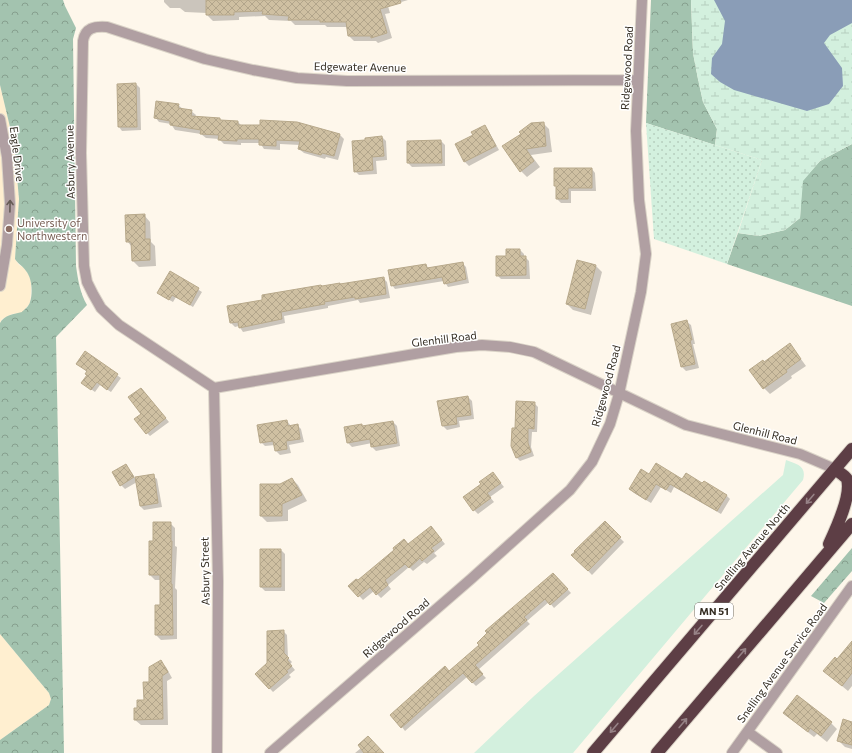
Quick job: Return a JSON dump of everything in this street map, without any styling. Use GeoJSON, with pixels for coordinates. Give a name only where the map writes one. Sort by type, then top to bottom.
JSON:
{"type":"FeatureCollection","features":[{"type":"Feature","properties":{"kind":"highway","name":"Snelling Avenue North"},"geometry":{"type":"LineString","coordinates":[[593,753],[852,448]]}},
{"type":"Feature","properties":{"kind":"highway"},"geometry":{"type":"LineString","coordinates":[[820,562],[845,513],[849,490],[847,480],[835,469]]}},
{"type":"Feature","properties":{"kind":"highway"},"geometry":{"type":"LineString","coordinates":[[658,753],[852,524]]}},
{"type":"Feature","properties":{"kind":"street","name":"Ridgewood Road"},"geometry":{"type":"LineString","coordinates":[[270,753],[465,584],[570,490],[592,462],[610,424],[619,394],[641,292],[646,254],[639,200],[636,131],[642,0]]}},
{"type":"Feature","properties":{"kind":"street","name":"Edgewater Avenue"},"geometry":{"type":"LineString","coordinates":[[89,29],[106,27],[205,59],[297,78],[347,81],[638,80]]}},
{"type":"Feature","properties":{"kind":"street","name":"Asbury Avenue"},"geometry":{"type":"LineString","coordinates":[[89,29],[86,32],[83,41],[81,160],[84,266],[88,282],[101,308],[119,325],[214,388]]}},
{"type":"Feature","properties":{"kind":"street","name":"Eagle Drive"},"geometry":{"type":"LineString","coordinates":[[0,119],[7,157],[10,204],[7,245],[0,286]]}},
{"type":"Feature","properties":{"kind":"street","name":"Glenhill Road"},"geometry":{"type":"LineString","coordinates":[[214,388],[456,347],[482,345],[510,347],[534,352],[686,425],[800,454],[835,469]]}},
{"type":"Feature","properties":{"kind":"street","name":"Asbury Street"},"geometry":{"type":"LineString","coordinates":[[214,388],[218,580],[217,753]]}},
{"type":"Feature","properties":{"kind":"street","name":"Snelling Avenue Service Road"},"geometry":{"type":"LineString","coordinates":[[732,753],[852,586]]}},
{"type":"Feature","properties":{"kind":"street"},"geometry":{"type":"LineString","coordinates":[[748,732],[777,753]]}},
{"type":"Feature","properties":{"kind":"shaded area","name":"University of Northwestern"},"geometry":{"type":"Polygon","coordinates":[[[0,85],[14,144],[19,200],[15,259],[27,272],[31,280],[31,291],[30,303],[22,313],[12,314],[2,319],[0,323],[0,85]]]}},
{"type":"Feature","properties":{"kind":"shaded area"},"geometry":{"type":"Polygon","coordinates":[[[0,634],[49,693],[51,699],[49,705],[0,740],[0,634]]]}},
{"type":"Feature","properties":{"kind":"green space"},"geometry":{"type":"Polygon","coordinates":[[[0,0],[63,0],[76,28],[73,39],[76,266],[81,291],[87,305],[56,337],[64,753],[0,753],[0,740],[49,705],[51,699],[49,693],[0,634],[0,323],[4,318],[22,312],[29,305],[32,290],[28,274],[15,259],[19,199],[14,144],[0,85],[0,0]]]}},
{"type":"Feature","properties":{"kind":"green space"},"geometry":{"type":"Polygon","coordinates":[[[651,0],[691,0],[693,53],[703,102],[717,129],[715,145],[646,123],[651,0]]]}},
{"type":"Feature","properties":{"kind":"green space"},"geometry":{"type":"Polygon","coordinates":[[[691,0],[852,0],[852,144],[820,161],[803,181],[800,218],[785,230],[759,236],[738,233],[762,160],[715,145],[717,129],[703,102],[693,53],[691,0]]]}},
{"type":"Feature","properties":{"kind":"green space"},"geometry":{"type":"Polygon","coordinates":[[[646,123],[762,160],[727,264],[654,239],[646,123]]]}},
{"type":"Feature","properties":{"kind":"green space"},"geometry":{"type":"Polygon","coordinates":[[[852,144],[852,306],[727,264],[738,233],[759,236],[785,230],[800,218],[802,181],[820,161],[852,144]]]}},
{"type":"Feature","properties":{"kind":"green space"},"geometry":{"type":"Polygon","coordinates":[[[786,460],[800,466],[804,472],[803,480],[573,753],[474,753],[533,697],[783,475],[786,460]]]}},
{"type":"Feature","properties":{"kind":"green space"},"geometry":{"type":"Polygon","coordinates":[[[852,548],[852,571],[824,603],[811,596],[852,548]]]}},
{"type":"Feature","properties":{"kind":"water"},"geometry":{"type":"Polygon","coordinates":[[[714,0],[852,0],[852,23],[830,35],[824,43],[842,68],[843,86],[829,104],[807,111],[734,90],[720,82],[711,74],[712,58],[722,44],[725,21],[714,0]]]}},
{"type":"Feature","properties":{"kind":"building"},"geometry":{"type":"Polygon","coordinates":[[[206,0],[400,0],[401,3],[380,9],[387,33],[371,38],[371,36],[348,36],[346,22],[288,20],[289,16],[262,14],[263,11],[234,12],[234,15],[206,15],[206,0]]]}},
{"type":"Feature","properties":{"kind":"building"},"geometry":{"type":"Polygon","coordinates":[[[136,83],[137,127],[118,127],[117,84],[136,83]]]}},
{"type":"Feature","properties":{"kind":"building"},"geometry":{"type":"Polygon","coordinates":[[[156,101],[179,104],[178,108],[192,110],[191,116],[238,121],[238,125],[260,125],[260,120],[297,122],[340,134],[334,156],[322,153],[321,155],[298,149],[300,141],[276,140],[276,146],[259,145],[259,139],[237,139],[237,141],[218,140],[219,135],[200,134],[201,130],[170,125],[170,121],[154,118],[156,101]]]}},
{"type":"Feature","properties":{"kind":"building"},"geometry":{"type":"Polygon","coordinates":[[[544,122],[546,146],[526,149],[534,161],[520,172],[502,146],[521,134],[519,132],[531,123],[544,122]]]}},
{"type":"Feature","properties":{"kind":"building"},"geometry":{"type":"Polygon","coordinates":[[[485,125],[496,146],[464,162],[455,144],[473,135],[471,132],[485,125]]]}},
{"type":"Feature","properties":{"kind":"building"},"geometry":{"type":"Polygon","coordinates":[[[382,136],[384,156],[372,157],[373,170],[354,172],[352,141],[382,136]]]}},
{"type":"Feature","properties":{"kind":"building"},"geometry":{"type":"Polygon","coordinates":[[[441,140],[442,163],[407,163],[407,141],[441,140]]]}},
{"type":"Feature","properties":{"kind":"building"},"geometry":{"type":"Polygon","coordinates":[[[554,168],[592,168],[592,188],[568,188],[568,199],[556,199],[554,168]]]}},
{"type":"Feature","properties":{"kind":"building"},"geometry":{"type":"Polygon","coordinates":[[[145,214],[145,239],[150,239],[150,260],[132,261],[131,242],[126,242],[125,215],[145,214]]]}},
{"type":"Feature","properties":{"kind":"building"},"geometry":{"type":"Polygon","coordinates":[[[506,249],[520,249],[520,256],[526,256],[526,275],[496,276],[496,256],[506,256],[506,249]]]}},
{"type":"Feature","properties":{"kind":"building"},"geometry":{"type":"Polygon","coordinates":[[[577,260],[596,265],[585,309],[566,304],[577,260]]]}},
{"type":"Feature","properties":{"kind":"building"},"geometry":{"type":"Polygon","coordinates":[[[463,262],[466,279],[444,284],[442,277],[391,286],[388,270],[426,264],[427,268],[463,262]]]}},
{"type":"Feature","properties":{"kind":"building"},"geometry":{"type":"Polygon","coordinates":[[[170,271],[199,288],[190,305],[172,295],[169,300],[157,293],[170,271]]]}},
{"type":"Feature","properties":{"kind":"building"},"geometry":{"type":"Polygon","coordinates":[[[384,277],[386,294],[324,302],[325,304],[281,312],[282,319],[239,328],[238,322],[230,323],[227,306],[262,300],[262,295],[321,285],[340,284],[384,277]]]}},
{"type":"Feature","properties":{"kind":"building"},"geometry":{"type":"Polygon","coordinates":[[[687,320],[692,340],[690,340],[695,364],[681,367],[671,324],[687,320]]]}},
{"type":"Feature","properties":{"kind":"building"},"geometry":{"type":"Polygon","coordinates":[[[790,343],[801,359],[786,370],[787,372],[763,389],[749,370],[763,360],[764,362],[790,343]]]}},
{"type":"Feature","properties":{"kind":"building"},"geometry":{"type":"Polygon","coordinates":[[[85,351],[118,374],[107,390],[97,382],[91,390],[81,383],[87,375],[85,374],[87,371],[76,364],[85,351]]]}},
{"type":"Feature","properties":{"kind":"building"},"geometry":{"type":"Polygon","coordinates":[[[141,388],[166,418],[146,434],[134,419],[141,414],[128,397],[141,388]]]}},
{"type":"Feature","properties":{"kind":"building"},"geometry":{"type":"Polygon","coordinates":[[[468,396],[471,415],[456,417],[457,424],[442,426],[437,401],[468,396]]]}},
{"type":"Feature","properties":{"kind":"building"},"geometry":{"type":"Polygon","coordinates":[[[516,401],[535,402],[534,429],[528,428],[528,443],[531,452],[516,458],[511,446],[512,428],[515,428],[516,401]]]}},
{"type":"Feature","properties":{"kind":"building"},"geometry":{"type":"Polygon","coordinates":[[[287,420],[288,426],[298,424],[300,439],[286,441],[287,449],[275,451],[273,441],[260,443],[257,425],[287,420]]]}},
{"type":"Feature","properties":{"kind":"building"},"geometry":{"type":"Polygon","coordinates":[[[393,421],[397,443],[371,447],[370,439],[347,443],[344,427],[393,421]]]}},
{"type":"Feature","properties":{"kind":"building"},"geometry":{"type":"Polygon","coordinates":[[[656,463],[682,479],[686,473],[702,483],[704,481],[727,495],[717,511],[670,484],[666,490],[656,484],[646,500],[629,489],[641,469],[649,474],[656,463]]]}},
{"type":"Feature","properties":{"kind":"building"},"geometry":{"type":"Polygon","coordinates":[[[126,464],[134,477],[120,486],[112,472],[126,464]]]}},
{"type":"Feature","properties":{"kind":"building"},"geometry":{"type":"Polygon","coordinates":[[[493,472],[501,483],[487,493],[491,498],[473,511],[463,497],[481,484],[479,482],[493,472]]]}},
{"type":"Feature","properties":{"kind":"building"},"geometry":{"type":"Polygon","coordinates":[[[154,474],[158,503],[140,506],[135,477],[154,474]]]}},
{"type":"Feature","properties":{"kind":"building"},"geometry":{"type":"Polygon","coordinates":[[[292,478],[302,495],[282,504],[282,516],[260,516],[260,484],[280,484],[292,478]]]}},
{"type":"Feature","properties":{"kind":"building"},"geometry":{"type":"Polygon","coordinates":[[[605,521],[621,537],[588,571],[571,555],[605,521]]]}},
{"type":"Feature","properties":{"kind":"building"},"geometry":{"type":"Polygon","coordinates":[[[153,522],[171,522],[173,635],[155,635],[155,605],[160,605],[160,575],[149,575],[149,541],[153,541],[153,522]]]}},
{"type":"Feature","properties":{"kind":"building"},"geometry":{"type":"Polygon","coordinates":[[[431,526],[442,540],[431,548],[434,551],[422,561],[420,558],[409,568],[405,564],[385,580],[388,585],[376,595],[370,587],[358,597],[348,586],[356,579],[358,580],[394,550],[393,548],[404,539],[408,544],[431,526]]]}},
{"type":"Feature","properties":{"kind":"building"},"geometry":{"type":"Polygon","coordinates":[[[260,549],[281,549],[281,587],[260,587],[260,549]]]}},
{"type":"Feature","properties":{"kind":"building"},"geometry":{"type":"Polygon","coordinates":[[[553,573],[568,589],[550,605],[545,599],[524,617],[527,620],[475,665],[483,674],[472,683],[463,673],[401,728],[390,715],[445,666],[449,671],[479,645],[477,643],[487,633],[485,631],[553,573]]]}},
{"type":"Feature","properties":{"kind":"building"},"geometry":{"type":"Polygon","coordinates":[[[284,630],[284,653],[289,658],[287,660],[292,666],[286,671],[288,672],[269,689],[255,674],[267,663],[267,631],[284,630]]]}},
{"type":"Feature","properties":{"kind":"building"},"geometry":{"type":"Polygon","coordinates":[[[852,641],[852,673],[842,686],[823,671],[835,657],[837,659],[852,641]]]}},
{"type":"Feature","properties":{"kind":"building"},"geometry":{"type":"Polygon","coordinates":[[[161,660],[168,672],[162,676],[163,719],[134,720],[134,708],[137,708],[137,700],[144,700],[143,682],[149,682],[149,667],[161,660]]]}},
{"type":"Feature","properties":{"kind":"building"},"geometry":{"type":"Polygon","coordinates":[[[797,695],[832,722],[821,736],[810,728],[808,732],[783,713],[797,695]]]}},
{"type":"Feature","properties":{"kind":"building"},"geometry":{"type":"Polygon","coordinates":[[[843,719],[852,722],[852,745],[837,741],[843,719]]]}},
{"type":"Feature","properties":{"kind":"building"},"geometry":{"type":"Polygon","coordinates":[[[368,736],[384,753],[364,753],[358,745],[368,736]]]}},
{"type":"Feature","properties":{"kind":"place","name":"University of Northwestern"},"geometry":{"type":"Point","coordinates":[9,229]}}]}
